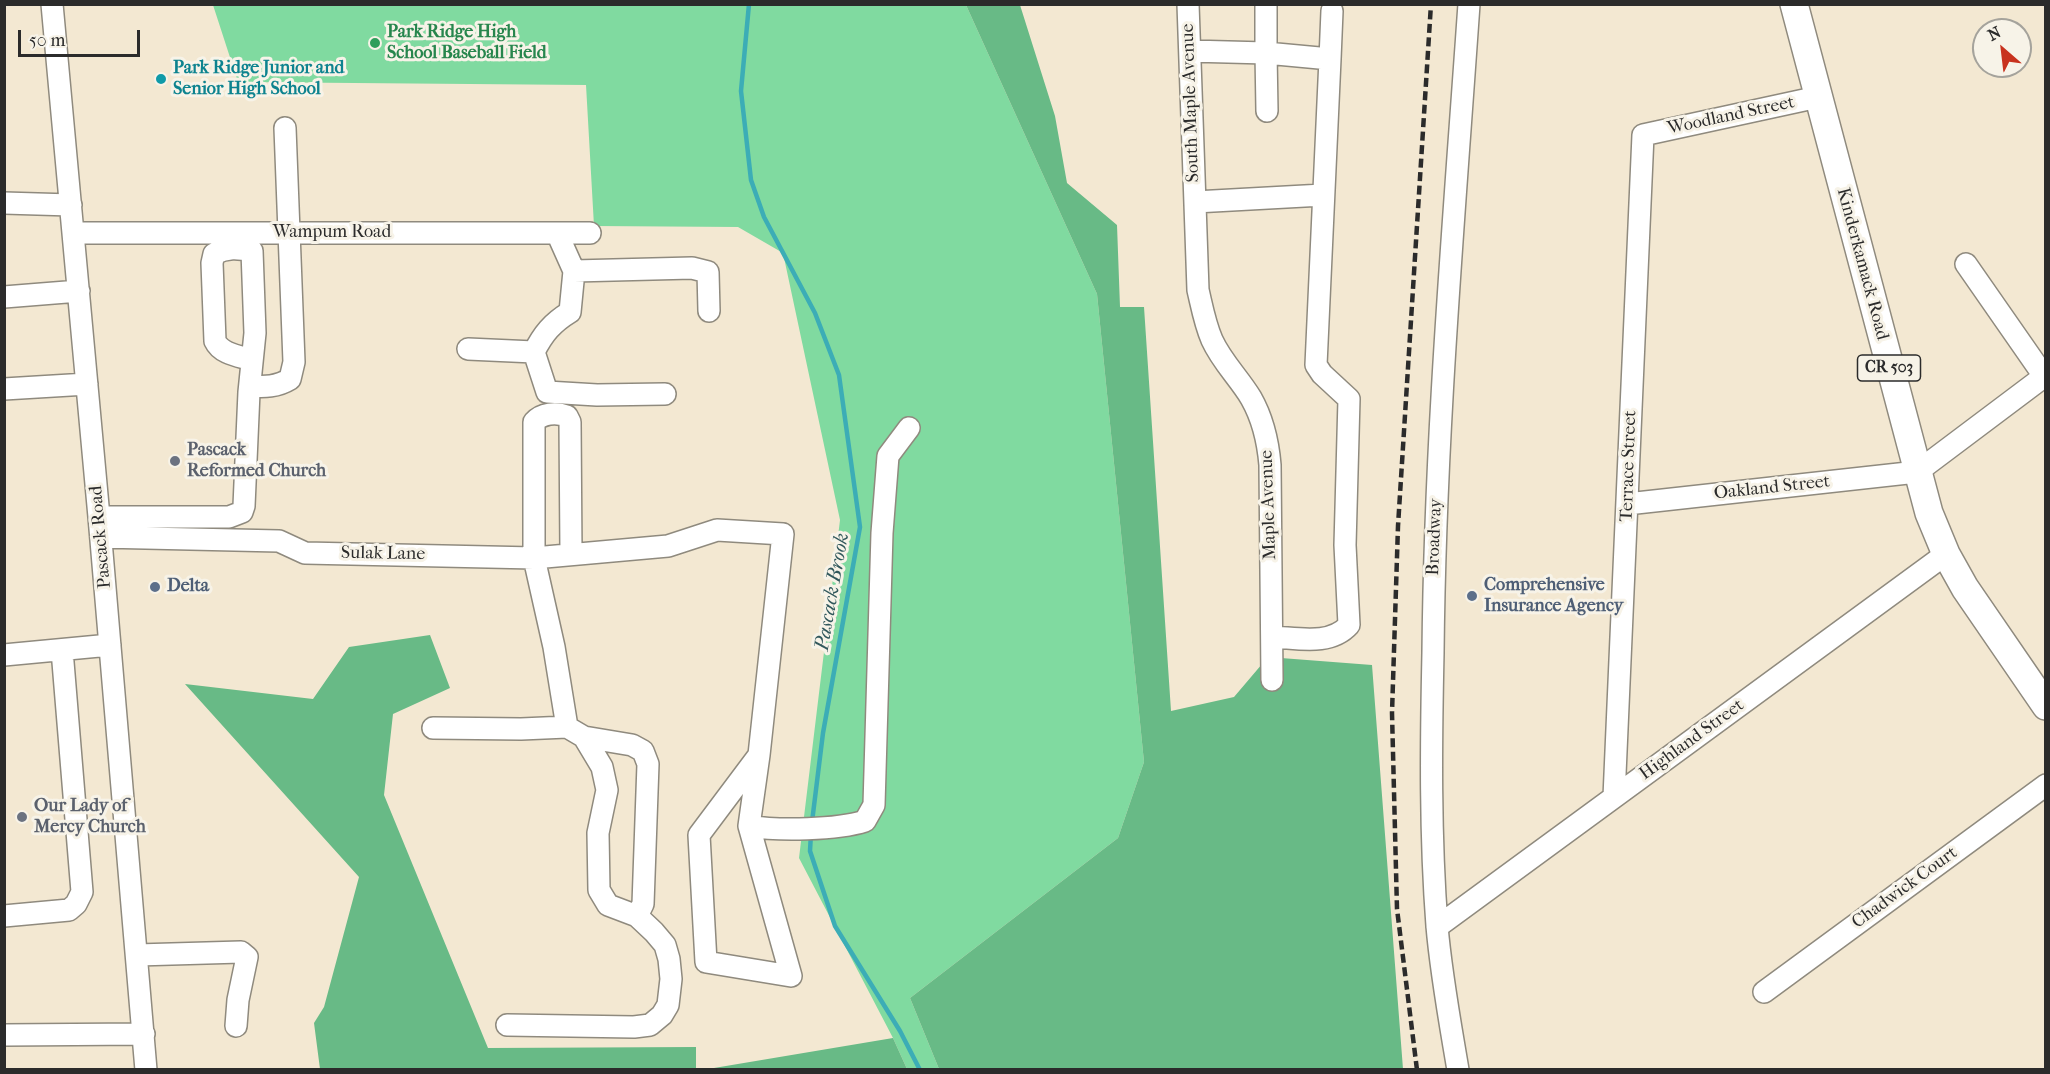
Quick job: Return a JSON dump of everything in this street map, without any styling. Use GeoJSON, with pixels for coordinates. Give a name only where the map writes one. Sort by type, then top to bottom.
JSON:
{"type":"FeatureCollection","features":[{"type":"Feature","properties":{"kind":"main road","name":"Kinderkamack Road"},"geometry":{"type":"LineString","coordinates":[[1794,4],[1929,513],[1946,554],[1965,588],[2046,706]]}},
{"type":"Feature","properties":{"kind":"street","name":"Pascack Road"},"geometry":{"type":"LineString","coordinates":[[52,4],[100,527],[146,1070]]}},
{"type":"Feature","properties":{"kind":"street","name":"South Maple Avenue"},"geometry":{"type":"LineString","coordinates":[[1188,4],[1195,202]]}},
{"type":"Feature","properties":{"kind":"street"},"geometry":{"type":"LineString","coordinates":[[1266,4],[1267,111]]}},
{"type":"Feature","properties":{"kind":"street","name":"Broadway"},"geometry":{"type":"LineString","coordinates":[[1458,1070],[1437,927],[1433,854],[1432,718],[1438,462],[1469,4]]}},
{"type":"Feature","properties":{"kind":"street"},"geometry":{"type":"LineString","coordinates":[[1272,637],[1328,639],[1341,633],[1349,625],[1345,545],[1349,399],[1322,374],[1316,364],[1332,12]]}},
{"type":"Feature","properties":{"kind":"street"},"geometry":{"type":"LineString","coordinates":[[1190,51],[1266,53],[1329,59]]}},
{"type":"Feature","properties":{"kind":"street","name":"Woodland Street"},"geometry":{"type":"LineString","coordinates":[[1643,135],[1818,97]]}},
{"type":"Feature","properties":{"kind":"street"},"geometry":{"type":"LineString","coordinates":[[250,386],[271,387],[290,379],[294,362],[285,128]]}},
{"type":"Feature","properties":{"kind":"street","name":"Terrace Street"},"geometry":{"type":"LineString","coordinates":[[1614,797],[1643,135]]}},
{"type":"Feature","properties":{"kind":"street"},"geometry":{"type":"LineString","coordinates":[[1195,202],[1323,195]]}},
{"type":"Feature","properties":{"kind":"street","name":"Maple Avenue"},"geometry":{"type":"LineString","coordinates":[[1195,202],[1198,290],[1204,317],[1213,341],[1226,364],[1250,397],[1261,419],[1268,442],[1272,680]]}},
{"type":"Feature","properties":{"kind":"street"},"geometry":{"type":"LineString","coordinates":[[4,203],[71,205]]}},
{"type":"Feature","properties":{"kind":"street","name":"Wampum Road"},"geometry":{"type":"LineString","coordinates":[[74,233],[251,242],[288,233],[590,233]]}},
{"type":"Feature","properties":{"kind":"street"},"geometry":{"type":"LineString","coordinates":[[557,233],[573,271],[570,312],[555,321],[543,335],[534,352],[547,392],[597,395],[665,394]]}},
{"type":"Feature","properties":{"kind":"street"},"geometry":{"type":"LineString","coordinates":[[100,527],[229,516],[242,512],[255,333],[251,242],[223,249],[214,254],[212,262],[216,345],[223,350],[252,360]]}},
{"type":"Feature","properties":{"kind":"street"},"geometry":{"type":"LineString","coordinates":[[1917,472],[2045,377],[1966,264]]}},
{"type":"Feature","properties":{"kind":"street"},"geometry":{"type":"LineString","coordinates":[[573,271],[693,268],[708,272],[709,311]]}},
{"type":"Feature","properties":{"kind":"street"},"geometry":{"type":"LineString","coordinates":[[4,297],[79,291]]}},
{"type":"Feature","properties":{"kind":"street"},"geometry":{"type":"LineString","coordinates":[[468,349],[534,352]]}},
{"type":"Feature","properties":{"kind":"street"},"geometry":{"type":"LineString","coordinates":[[4,389],[87,384]]}},
{"type":"Feature","properties":{"kind":"street"},"geometry":{"type":"LineString","coordinates":[[507,1025],[634,1027],[650,1025],[662,1015],[668,1005],[671,979],[665,945],[636,916],[608,905],[599,890],[597,833],[607,790],[602,767],[576,732],[534,558],[534,422],[539,417],[561,414],[567,416],[570,422],[572,554]]}},
{"type":"Feature","properties":{"kind":"street"},"geometry":{"type":"LineString","coordinates":[[749,826],[764,829],[849,826],[865,821],[874,805],[882,532],[888,456],[909,428]]}},
{"type":"Feature","properties":{"kind":"street","name":"Oakland Street"},"geometry":{"type":"LineString","coordinates":[[1627,504],[1917,472]]}},
{"type":"Feature","properties":{"kind":"street","name":"Sulak Lane"},"geometry":{"type":"LineString","coordinates":[[100,527],[279,541],[305,553],[534,558],[668,546],[717,530],[783,534],[759,755]]}},
{"type":"Feature","properties":{"kind":"street","name":"Highland Street"},"geometry":{"type":"LineString","coordinates":[[1437,927],[1946,554]]}},
{"type":"Feature","properties":{"kind":"street"},"geometry":{"type":"LineString","coordinates":[[4,655],[110,645]]}},
{"type":"Feature","properties":{"kind":"street"},"geometry":{"type":"LineString","coordinates":[[4,916],[69,910],[76,904],[82,891],[62,650]]}},
{"type":"Feature","properties":{"kind":"street"},"geometry":{"type":"LineString","coordinates":[[434,728],[576,732],[632,745],[643,751],[648,764],[643,904],[636,916]]}},
{"type":"Feature","properties":{"kind":"street"},"geometry":{"type":"LineString","coordinates":[[759,755],[749,826],[791,976],[706,962],[699,835],[759,755]]}},
{"type":"Feature","properties":{"kind":"street","name":"Chadwick Court"},"geometry":{"type":"LineString","coordinates":[[1764,992],[2046,785]]}},
{"type":"Feature","properties":{"kind":"street"},"geometry":{"type":"LineString","coordinates":[[137,955],[241,952],[247,957],[238,1000],[236,1026]]}},
{"type":"Feature","properties":{"kind":"street"},"geometry":{"type":"LineString","coordinates":[[4,1035],[144,1034]]}},
{"type":"Feature","properties":{"kind":"green space"},"geometry":{"type":"Polygon","coordinates":[[[213,5],[966,5],[1097,294],[1144,762],[1118,838],[910,998],[939,1069],[907,1069],[799,858],[840,520],[783,253],[738,227],[594,226],[586,85],[238,82],[213,5]]]}},
{"type":"Feature","properties":{"kind":"green space"},"geometry":{"type":"Polygon","coordinates":[[[966,5],[1020,5],[1055,116],[1067,183],[1117,225],[1120,307],[1144,307],[1171,711],[1234,697],[1268,657],[1372,665],[1403,1069],[939,1069],[910,998],[1118,838],[1144,762],[1097,294],[966,5]]]}},
{"type":"Feature","properties":{"kind":"green space"},"geometry":{"type":"Polygon","coordinates":[[[430,635],[450,688],[393,714],[384,795],[488,1048],[696,1047],[696,1069],[320,1069],[314,1023],[324,1007],[359,877],[185,684],[313,699],[349,647],[430,635]]]}},
{"type":"Feature","properties":{"kind":"green space"},"geometry":{"type":"Polygon","coordinates":[[[893,1038],[907,1069],[708,1069],[893,1038]]]}},
{"type":"Feature","properties":{"kind":"waterway","name":"Pascack Brook"},"geometry":{"type":"LineString","coordinates":[[749,4],[741,91],[751,180],[764,217],[815,313],[839,375],[860,527],[823,733],[812,822]]}},
{"type":"Feature","properties":{"kind":"waterway","name":"Pascack Brook"},"geometry":{"type":"LineString","coordinates":[[811,833],[810,851],[835,926],[900,1031],[920,1070]]}},
{"type":"Feature","properties":{"kind":"railway"},"geometry":{"type":"LineString","coordinates":[[1417,1070],[1397,909],[1392,713],[1398,526],[1431,4]]}},
{"type":"Feature","properties":{"kind":"place","name":"Park Ridge High School Baseball Field"},"geometry":{"type":"Point","coordinates":[375,43]}},
{"type":"Feature","properties":{"kind":"place","name":"Park Ridge Junior and Senior High School"},"geometry":{"type":"Point","coordinates":[161,79]}},
{"type":"Feature","properties":{"kind":"place","name":"Pascack Reformed Church"},"geometry":{"type":"Point","coordinates":[175,461]}},
{"type":"Feature","properties":{"kind":"place","name":"Delta"},"geometry":{"type":"Point","coordinates":[155,587]}},
{"type":"Feature","properties":{"kind":"place","name":"Comprehensive Insurance Agency"},"geometry":{"type":"Point","coordinates":[1472,596]}},
{"type":"Feature","properties":{"kind":"place","name":"Our Lady of Mercy Church"},"geometry":{"type":"Point","coordinates":[22,817]}}]}
